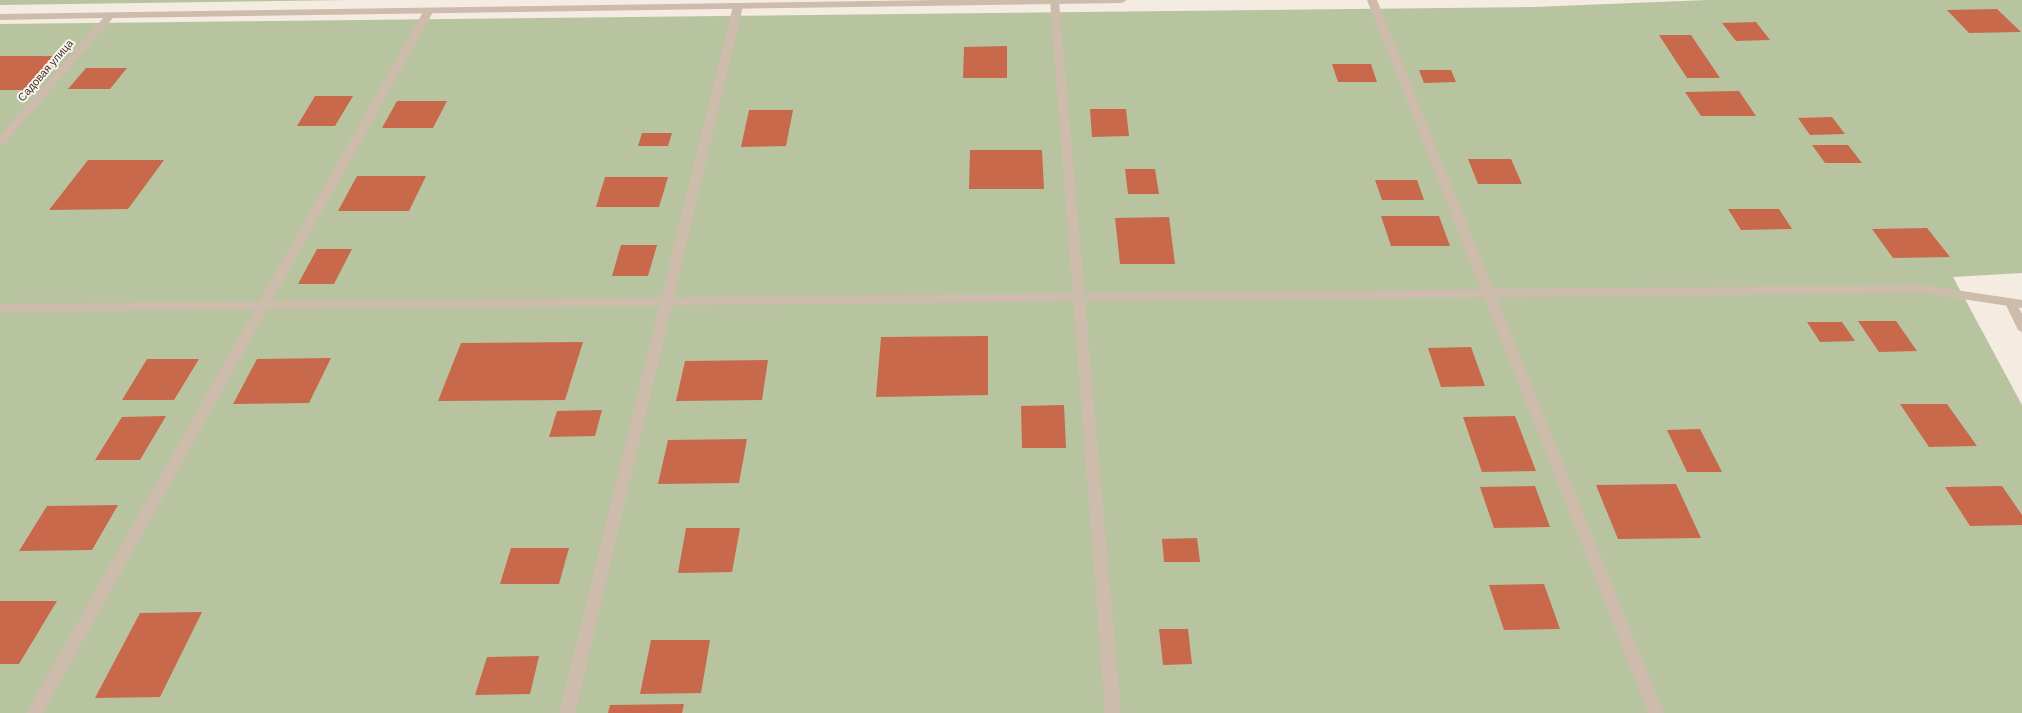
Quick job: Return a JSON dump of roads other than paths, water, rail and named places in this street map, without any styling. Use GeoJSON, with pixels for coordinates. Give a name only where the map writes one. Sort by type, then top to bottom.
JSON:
{"type":"FeatureCollection","features":[{"type":"Feature","properties":{"kind":"street"},"geometry":{"type":"LineString","coordinates":[[0,17],[1122,0]]}},
{"type":"Feature","properties":{"kind":"street"},"geometry":{"type":"LineString","coordinates":[[1372,0],[1487,293],[1656,713]]}},
{"type":"Feature","properties":{"kind":"street"},"geometry":{"type":"LineString","coordinates":[[1054,1],[1113,713]]}},
{"type":"Feature","properties":{"kind":"street"},"geometry":{"type":"LineString","coordinates":[[567,713],[738,6]]}},
{"type":"Feature","properties":{"kind":"street"},"geometry":{"type":"LineString","coordinates":[[34,713],[428,12]]}},
{"type":"Feature","properties":{"kind":"street","name":"Садовая улица"},"geometry":{"type":"LineString","coordinates":[[0,142],[110,16]]}},
{"type":"Feature","properties":{"kind":"street"},"geometry":{"type":"LineString","coordinates":[[0,308],[1922,289],[2016,304],[2022,327]]}}]}
